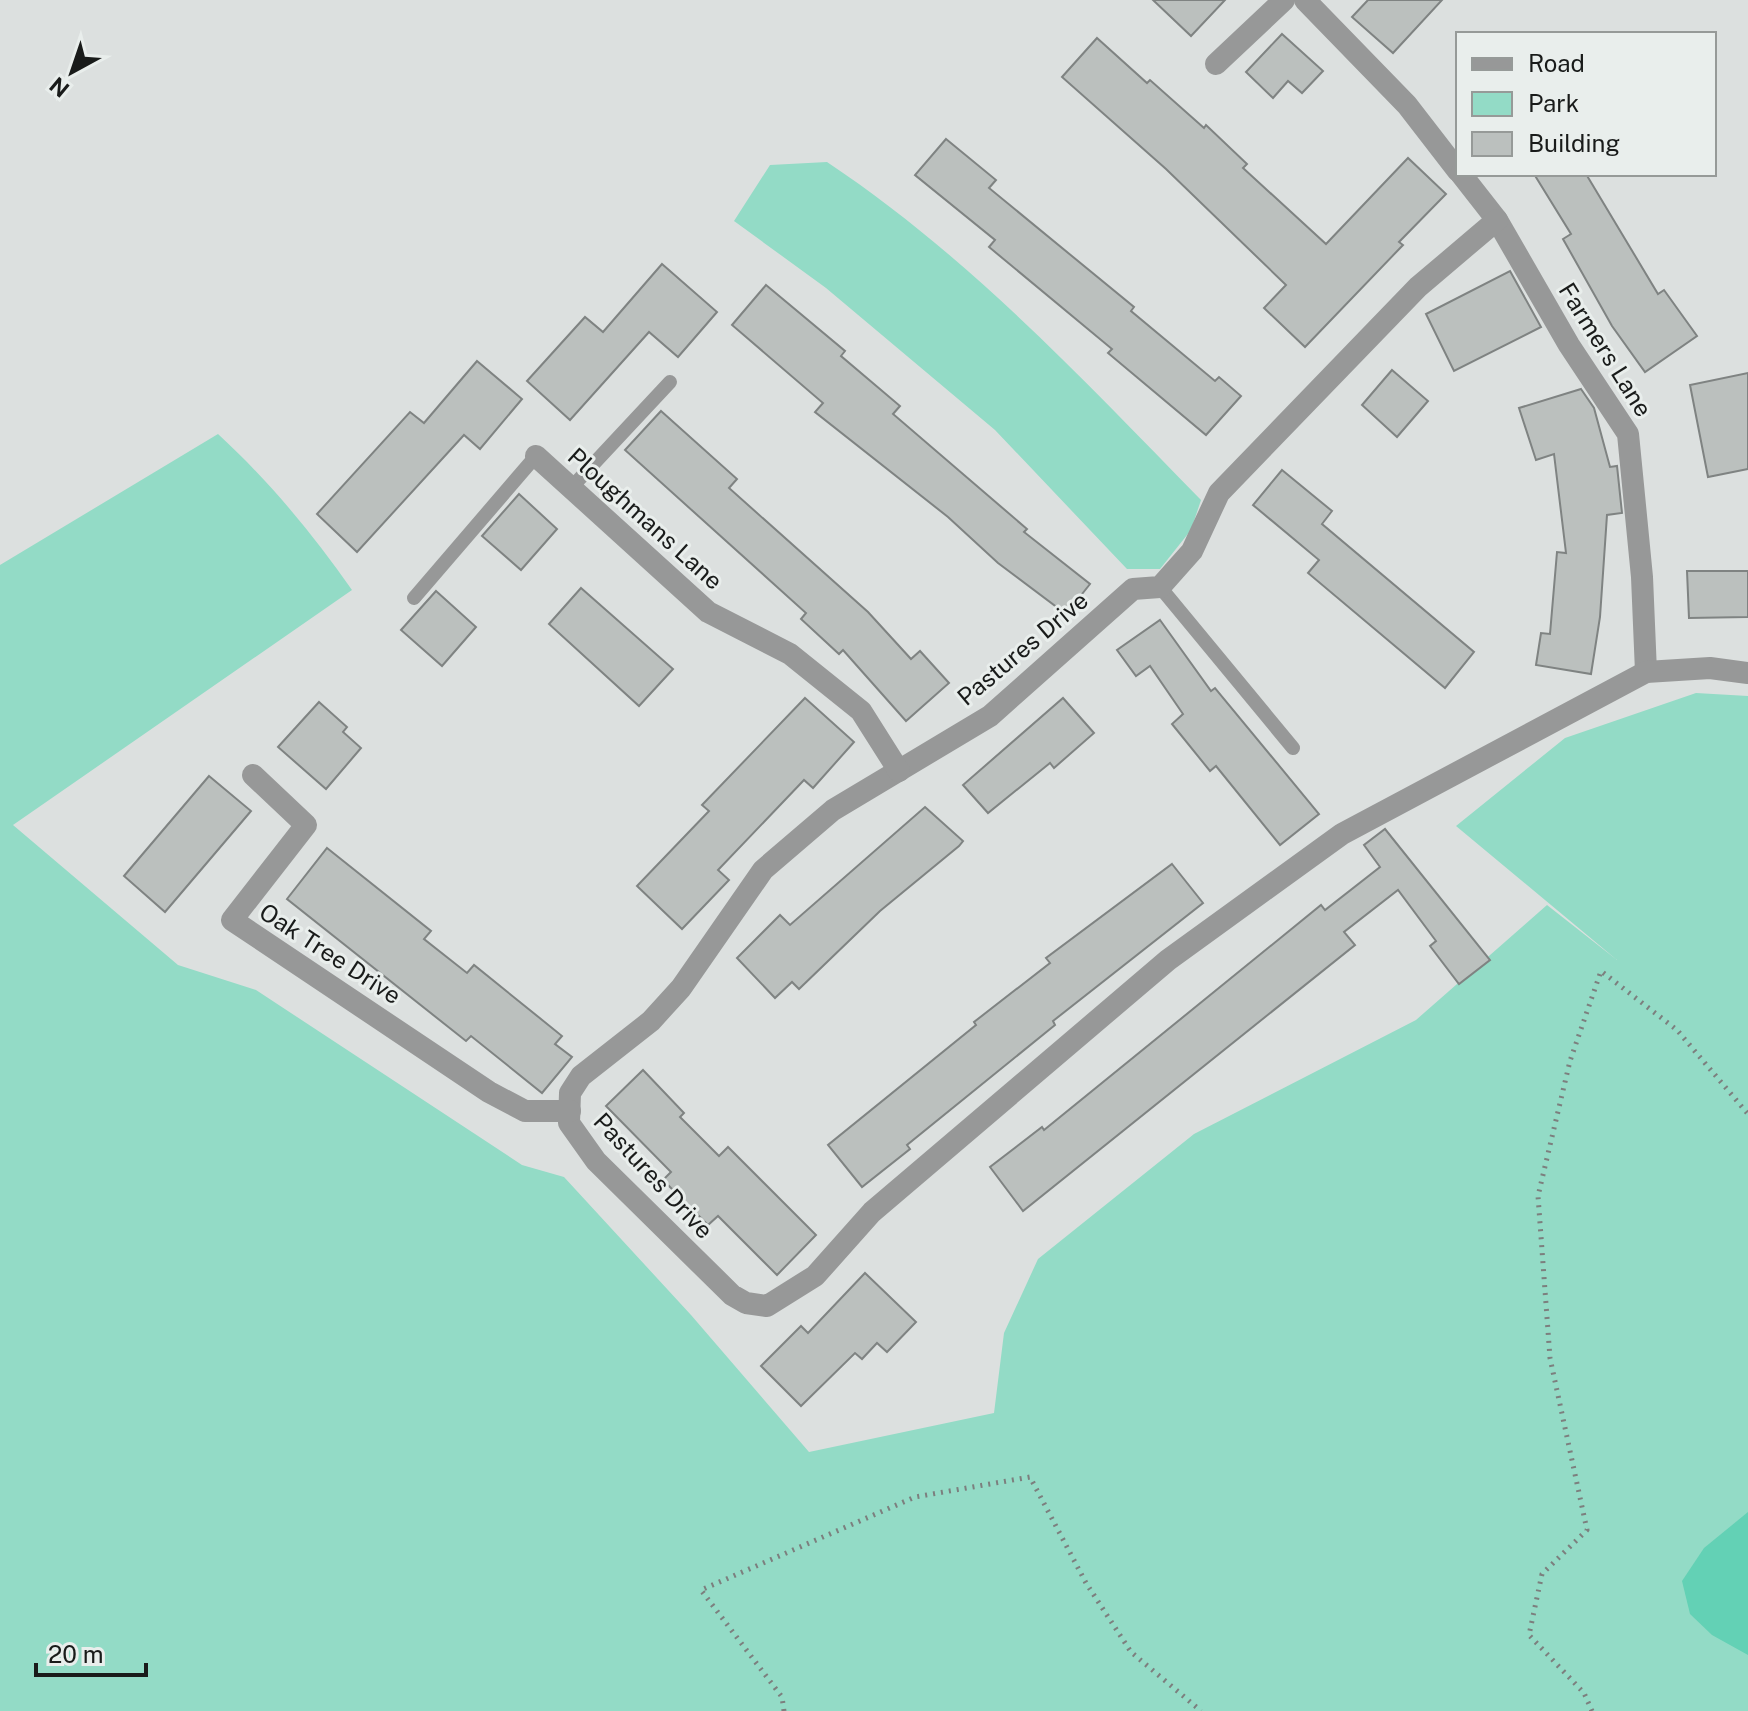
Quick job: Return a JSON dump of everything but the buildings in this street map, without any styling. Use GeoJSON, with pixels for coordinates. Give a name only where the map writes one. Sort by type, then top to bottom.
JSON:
{"type":"FeatureCollection","features":[{"type":"Feature","properties":{"kind":"street"},"geometry":{"type":"LineString","coordinates":[[1216,64],[1284,0]]}},
{"type":"Feature","properties":{"kind":"street","name":"Farmers Lane"},"geometry":{"type":"LineString","coordinates":[[1305,0],[1407,105],[1456,168]]}},
{"type":"Feature","properties":{"kind":"street","name":"Farmers Lane"},"geometry":{"type":"LineString","coordinates":[[1462,176],[1497,220],[1569,345],[1628,434],[1640,546],[1646,672]]}},
{"type":"Feature","properties":{"kind":"street"},"geometry":{"type":"LineString","coordinates":[[1160,587],[1192,551],[1219,493],[1418,287],[1497,220]]}},
{"type":"Feature","properties":{"kind":"street","name":"Ploughmans Lane"},"geometry":{"type":"LineString","coordinates":[[536,456],[708,612],[790,654],[861,711],[899,771]]}},
{"type":"Feature","properties":{"kind":"street","name":"Pastures Drive"},"geometry":{"type":"LineString","coordinates":[[1160,587],[1133,589],[990,716],[833,810],[763,870],[681,988],[651,1021],[581,1076],[570,1093],[569,1123],[596,1161],[732,1295],[746,1303],[767,1306],[815,1276],[872,1212],[1180,951],[1342,834],[1646,672],[1710,668],[1748,673]]}},
{"type":"Feature","properties":{"kind":"street","name":"Oak Tree Drive"},"geometry":{"type":"LineString","coordinates":[[253,775],[306,825],[232,920],[489,1092],[525,1111],[570,1111]]}},
{"type":"Feature","properties":{"kind":"lane"},"geometry":{"type":"LineString","coordinates":[[571,488],[670,382]]}},
{"type":"Feature","properties":{"kind":"lane"},"geometry":{"type":"LineString","coordinates":[[414,598],[536,456]]}},
{"type":"Feature","properties":{"kind":"lane"},"geometry":{"type":"LineString","coordinates":[[1160,587],[1293,748]]}},
{"type":"Feature","properties":{"kind":"path"},"geometry":{"type":"LineString","coordinates":[[1592,1711],[1584,1693],[1529,1635],[1542,1574],[1587,1530],[1550,1358],[1538,1196],[1570,1061],[1601,971],[1677,1030],[1748,1114]]}},
{"type":"Feature","properties":{"kind":"path"},"geometry":{"type":"LineString","coordinates":[[784,1711],[782,1697],[701,1590],[915,1497],[1030,1477],[1086,1583],[1131,1652],[1201,1711]]}},
{"type":"Feature","properties":{"kind":"green space"},"geometry":{"type":"Polygon","coordinates":[[[827,162],[878,198],[976,278],[1068,365],[1201,500],[1191,530],[1160,569],[1127,569],[995,430],[826,288],[734,221],[770,165],[827,162]]]}},
{"type":"Feature","properties":{"kind":"green space"},"geometry":{"type":"Polygon","coordinates":[[[218,434],[289,508],[352,590],[13,825],[178,965],[256,990],[522,1165],[564,1177],[691,1315],[809,1452],[994,1413],[1004,1333],[1038,1259],[1194,1134],[1416,1020],[1547,905],[1617,960],[1456,826],[1565,738],[1696,693],[1748,696],[1748,1711],[0,1711],[0,565],[218,434]]]}},
{"type":"Feature","properties":{"kind":"shaded area"},"geometry":{"type":"Polygon","coordinates":[[[1748,1512],[1748,1655],[1712,1635],[1690,1614],[1682,1581],[1704,1548],[1748,1512]]]}}]}
